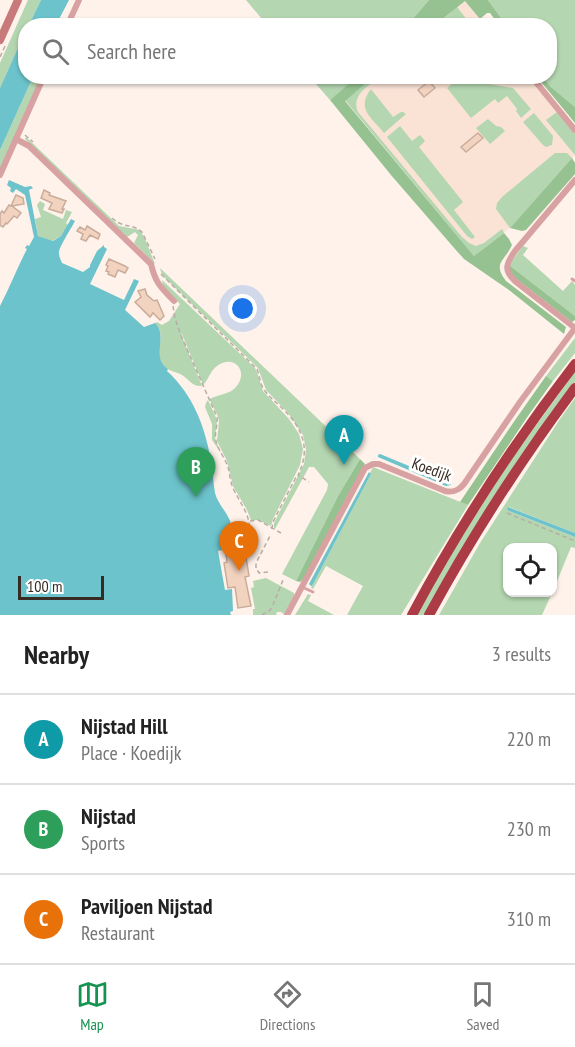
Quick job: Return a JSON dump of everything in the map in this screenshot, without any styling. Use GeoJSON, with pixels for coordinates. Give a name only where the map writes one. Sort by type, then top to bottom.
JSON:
{"type":"FeatureCollection","features":[{"type":"Feature","properties":{"kind":"highway"},"geometry":{"type":"LineString","coordinates":[[412,615],[481,497],[518,441],[575,364]]}},
{"type":"Feature","properties":{"kind":"highway"},"geometry":{"type":"LineString","coordinates":[[429,615],[489,513],[541,434],[575,388]]}},
{"type":"Feature","properties":{"kind":"street"},"geometry":{"type":"LineString","coordinates":[[0,40],[18,0]]}},
{"type":"Feature","properties":{"kind":"street"},"geometry":{"type":"LineString","coordinates":[[71,18],[79,0]]}},
{"type":"Feature","properties":{"kind":"street"},"geometry":{"type":"LineString","coordinates":[[0,175],[41,84]]}},
{"type":"Feature","properties":{"kind":"street"},"geometry":{"type":"LineString","coordinates":[[538,84],[575,130]]}},
{"type":"Feature","properties":{"kind":"street"},"geometry":{"type":"LineString","coordinates":[[16,139],[29,146],[151,264],[154,278],[174,300]]}},
{"type":"Feature","properties":{"kind":"street","name":"Koedijk"},"geometry":{"type":"LineString","coordinates":[[287,615],[365,468],[379,464],[445,491],[458,490],[466,482],[520,402],[575,328],[516,282],[508,274],[507,269],[515,251],[575,180]]}},
{"type":"Feature","properties":{"kind":"lane"},"geometry":{"type":"LineString","coordinates":[[302,586],[313,592]]}},
{"type":"Feature","properties":{"kind":"path"},"geometry":{"type":"LineString","coordinates":[[20,131],[38,146]]}},
{"type":"Feature","properties":{"kind":"path"},"geometry":{"type":"LineString","coordinates":[[110,216],[124,226],[132,226],[142,232],[156,261]]}},
{"type":"Feature","properties":{"kind":"path"},"geometry":{"type":"LineString","coordinates":[[159,272],[256,368],[263,389],[292,419],[301,435],[305,447],[304,461],[273,522],[273,529]]}},
{"type":"Feature","properties":{"kind":"path"},"geometry":{"type":"LineString","coordinates":[[174,300],[173,309],[180,333],[217,417],[216,443],[223,454],[233,489],[246,509],[249,521],[250,532],[243,549],[233,551]]}},
{"type":"Feature","properties":{"kind":"path"},"geometry":{"type":"LineString","coordinates":[[298,475],[309,482]]}},
{"type":"Feature","properties":{"kind":"path"},"geometry":{"type":"LineString","coordinates":[[507,513],[575,541]]}},
{"type":"Feature","properties":{"kind":"path"},"geometry":{"type":"LineString","coordinates":[[249,521],[258,520],[281,533]]}},
{"type":"Feature","properties":{"kind":"path"},"geometry":{"type":"LineString","coordinates":[[268,572],[259,573],[256,563],[270,536]]}},
{"type":"Feature","properties":{"kind":"path"},"geometry":{"type":"LineString","coordinates":[[262,615],[273,605],[283,580]]}},
{"type":"Feature","properties":{"kind":"shaded area"},"geometry":{"type":"Polygon","coordinates":[[[465,1],[480,18],[445,18],[465,1]]]}},
{"type":"Feature","properties":{"kind":"shaded area"},"geometry":{"type":"Polygon","coordinates":[[[364,84],[534,84],[575,134],[575,155],[510,228],[474,256],[345,100],[364,84]]]}},
{"type":"Feature","properties":{"kind":"green space"},"geometry":{"type":"Polygon","coordinates":[[[28,0],[41,0],[32,18],[20,18],[28,0]]]}},
{"type":"Feature","properties":{"kind":"green space"},"geometry":{"type":"Polygon","coordinates":[[[246,0],[429,0],[414,18],[261,18],[246,0]]]}},
{"type":"Feature","properties":{"kind":"green space"},"geometry":{"type":"Polygon","coordinates":[[[429,0],[488,0],[501,18],[494,18],[487,13],[479,18],[465,1],[444,18],[414,18],[429,0]]]}},
{"type":"Feature","properties":{"kind":"green space"},"geometry":{"type":"Polygon","coordinates":[[[488,0],[575,0],[575,107],[549,84],[557,84],[557,18],[501,18],[488,0]]]}},
{"type":"Feature","properties":{"kind":"green space"},"geometry":{"type":"Polygon","coordinates":[[[457,7],[466,18],[444,18],[457,7]]]}},
{"type":"Feature","properties":{"kind":"green space"},"geometry":{"type":"Polygon","coordinates":[[[18,22],[18,48],[0,88],[0,63],[18,22]]]}},
{"type":"Feature","properties":{"kind":"green space"},"geometry":{"type":"Polygon","coordinates":[[[30,84],[39,84],[0,170],[0,150],[30,84]]]}},
{"type":"Feature","properties":{"kind":"green space"},"geometry":{"type":"Polygon","coordinates":[[[316,84],[349,84],[330,100],[316,84]]]}},
{"type":"Feature","properties":{"kind":"green space"},"geometry":{"type":"Polygon","coordinates":[[[349,84],[365,84],[345,101],[474,256],[504,233],[512,245],[501,262],[502,275],[506,281],[566,327],[564,334],[509,290],[464,259],[330,100],[349,84]]]}},
{"type":"Feature","properties":{"kind":"green space"},"geometry":{"type":"Polygon","coordinates":[[[364,84],[371,84],[359,96],[356,106],[358,112],[469,243],[476,246],[484,243],[502,229],[504,233],[474,256],[345,100],[364,84]]]}},
{"type":"Feature","properties":{"kind":"green space"},"geometry":{"type":"Polygon","coordinates":[[[452,84],[489,84],[513,88],[531,109],[521,118],[507,96],[498,103],[495,99],[471,118],[447,88],[452,84]]]}},
{"type":"Feature","properties":{"kind":"green space"},"geometry":{"type":"Polygon","coordinates":[[[543,84],[549,84],[575,107],[575,123],[543,84]]]}},
{"type":"Feature","properties":{"kind":"green space"},"geometry":{"type":"Polygon","coordinates":[[[371,89],[393,117],[401,112],[406,114],[384,133],[367,113],[365,107],[371,89]]]}},
{"type":"Feature","properties":{"kind":"green space"},"geometry":{"type":"Polygon","coordinates":[[[557,112],[575,134],[575,155],[546,120],[557,112]]]}},
{"type":"Feature","properties":{"kind":"green space"},"geometry":{"type":"Polygon","coordinates":[[[534,113],[553,136],[552,145],[546,147],[543,145],[523,122],[534,113]]]}},
{"type":"Feature","properties":{"kind":"green space"},"geometry":{"type":"Polygon","coordinates":[[[488,119],[505,131],[490,144],[476,128],[488,119]]]}},
{"type":"Feature","properties":{"kind":"green space"},"geometry":{"type":"Polygon","coordinates":[[[400,126],[412,141],[420,135],[425,141],[419,147],[463,202],[454,210],[475,237],[472,239],[467,236],[387,137],[400,126]]]}},
{"type":"Feature","properties":{"kind":"green space"},"geometry":{"type":"Polygon","coordinates":[[[26,137],[119,226],[140,230],[155,264],[134,243],[138,235],[135,232],[127,237],[25,139],[26,137]]]}},
{"type":"Feature","properties":{"kind":"green space"},"geometry":{"type":"Polygon","coordinates":[[[555,153],[567,153],[572,158],[510,228],[496,209],[497,203],[555,153]]]}},
{"type":"Feature","properties":{"kind":"green space"},"geometry":{"type":"Polygon","coordinates":[[[572,158],[575,163],[575,174],[526,230],[510,228],[572,158]]]}},
{"type":"Feature","properties":{"kind":"green space"},"geometry":{"type":"Polygon","coordinates":[[[40,201],[45,204],[43,210],[63,219],[66,210],[72,212],[61,236],[52,241],[38,236],[35,219],[41,217],[37,205],[40,201]]]}},
{"type":"Feature","properties":{"kind":"green space"},"geometry":{"type":"Polygon","coordinates":[[[523,246],[528,248],[523,255],[563,291],[572,281],[575,285],[575,316],[509,265],[523,246]]]}},
{"type":"Feature","properties":{"kind":"green space"},"geometry":{"type":"Polygon","coordinates":[[[509,265],[575,316],[575,320],[572,322],[514,277],[509,265]]]}},
{"type":"Feature","properties":{"kind":"green space"},"geometry":{"type":"Polygon","coordinates":[[[160,268],[360,459],[338,496],[296,581],[282,574],[327,490],[328,484],[314,467],[309,467],[274,528],[274,523],[304,464],[306,449],[303,435],[289,414],[266,390],[258,368],[162,275],[160,268]]]}},
{"type":"Feature","properties":{"kind":"green space"},"geometry":{"type":"Polygon","coordinates":[[[162,280],[255,368],[263,391],[289,419],[299,434],[303,449],[300,465],[271,526],[258,520],[251,520],[233,486],[227,461],[217,441],[219,421],[209,399],[233,390],[239,382],[241,371],[235,363],[224,363],[215,368],[203,385],[182,334],[202,386],[193,384],[182,375],[165,367],[160,357],[159,328],[155,323],[162,325],[169,321],[180,304],[166,290],[162,280]]]}},
{"type":"Feature","properties":{"kind":"green space"},"geometry":{"type":"Polygon","coordinates":[[[575,338],[575,353],[553,381],[546,376],[575,338]]]}},
{"type":"Feature","properties":{"kind":"green space"},"geometry":{"type":"Polygon","coordinates":[[[575,372],[575,382],[541,428],[425,615],[417,615],[456,546],[510,461],[575,372]]]}},
{"type":"Feature","properties":{"kind":"green space"},"geometry":{"type":"Polygon","coordinates":[[[546,376],[553,381],[468,505],[460,502],[513,423],[546,376]]]}},
{"type":"Feature","properties":{"kind":"green space"},"geometry":{"type":"Polygon","coordinates":[[[575,398],[575,533],[509,507],[507,510],[575,537],[575,548],[571,547],[557,581],[557,543],[503,543],[503,597],[550,597],[542,615],[439,615],[480,543],[575,398]]]}},
{"type":"Feature","properties":{"kind":"green space"},"geometry":{"type":"Polygon","coordinates":[[[208,400],[217,420],[215,439],[221,453],[212,440],[212,424],[205,407],[208,400]]]}},
{"type":"Feature","properties":{"kind":"green space"},"geometry":{"type":"Polygon","coordinates":[[[360,459],[365,464],[304,579],[300,582],[296,581],[338,496],[360,459]]]}},
{"type":"Feature","properties":{"kind":"green space"},"geometry":{"type":"Polygon","coordinates":[[[373,467],[468,505],[401,615],[347,615],[363,586],[326,566],[313,589],[311,588],[373,467]]]}},
{"type":"Feature","properties":{"kind":"green space"},"geometry":{"type":"Polygon","coordinates":[[[266,578],[294,593],[285,615],[277,612],[276,615],[253,615],[253,609],[255,609],[251,588],[254,587],[253,581],[266,578]]]}},
{"type":"Feature","properties":{"kind":"green space"},"geometry":{"type":"Polygon","coordinates":[[[308,594],[311,595],[308,601],[334,615],[295,615],[308,594]]]}},
{"type":"Feature","properties":{"kind":"water"},"geometry":{"type":"Polygon","coordinates":[[[41,0],[69,0],[60,18],[32,18],[41,0]]]}},
{"type":"Feature","properties":{"kind":"water"},"geometry":{"type":"Polygon","coordinates":[[[18,48],[18,84],[30,84],[0,150],[0,88],[18,48]]]}},
{"type":"Feature","properties":{"kind":"water"},"geometry":{"type":"Polygon","coordinates":[[[9,180],[33,188],[29,190],[38,236],[53,241],[61,236],[71,219],[75,221],[59,251],[62,263],[83,272],[90,267],[97,251],[104,245],[107,249],[90,284],[124,300],[134,279],[139,281],[125,310],[144,327],[155,323],[159,328],[160,359],[168,369],[167,371],[184,390],[201,423],[212,465],[215,493],[232,526],[229,539],[221,541],[222,550],[218,551],[225,590],[232,589],[233,611],[230,612],[231,615],[0,615],[0,306],[27,249],[25,248],[29,246],[34,237],[25,195],[16,189],[13,193],[10,191],[11,188],[7,185],[9,180]]]}},
{"type":"Feature","properties":{"kind":"water"},"geometry":{"type":"Polygon","coordinates":[[[380,454],[451,485],[446,486],[378,457],[380,454]]]}},
{"type":"Feature","properties":{"kind":"water"},"geometry":{"type":"Polygon","coordinates":[[[369,472],[371,474],[311,586],[309,584],[369,472]]]}},
{"type":"Feature","properties":{"kind":"water"},"geometry":{"type":"Polygon","coordinates":[[[508,507],[575,533],[575,537],[507,510],[508,507]]]}},
{"type":"Feature","properties":{"kind":"building"},"geometry":{"type":"Polygon","coordinates":[[[425,84],[432,84],[435,88],[424,97],[418,90],[425,84]]]}},
{"type":"Feature","properties":{"kind":"building"},"geometry":{"type":"Polygon","coordinates":[[[478,133],[483,138],[466,152],[461,147],[478,133]]]}},
{"type":"Feature","properties":{"kind":"building"},"geometry":{"type":"Polygon","coordinates":[[[44,190],[50,193],[49,195],[66,201],[62,213],[49,209],[52,203],[41,198],[44,190]]]}},
{"type":"Feature","properties":{"kind":"building"},"geometry":{"type":"Polygon","coordinates":[[[16,195],[23,198],[24,204],[12,206],[21,213],[17,218],[14,216],[3,227],[0,225],[0,214],[2,211],[4,213],[9,205],[11,206],[16,195]]]}},
{"type":"Feature","properties":{"kind":"building"},"geometry":{"type":"Polygon","coordinates":[[[87,226],[100,234],[98,239],[90,235],[86,241],[81,239],[83,234],[77,231],[80,227],[85,230],[87,226]]]}},
{"type":"Feature","properties":{"kind":"building"},"geometry":{"type":"Polygon","coordinates":[[[109,259],[128,268],[125,273],[118,270],[115,277],[108,274],[106,265],[109,259]]]}},
{"type":"Feature","properties":{"kind":"building"},"geometry":{"type":"Polygon","coordinates":[[[145,289],[147,295],[154,301],[157,300],[164,316],[160,320],[153,313],[150,317],[135,302],[141,297],[138,291],[145,289]]]}},
{"type":"Feature","properties":{"kind":"building"},"geometry":{"type":"Polygon","coordinates":[[[245,551],[249,576],[245,577],[251,606],[238,608],[235,587],[228,588],[224,563],[227,562],[226,554],[245,551]]]}},
{"type":"Feature","properties":{"kind":"place","name":"Nijstad Hill"},"geometry":{"type":"Point","coordinates":[344,465]}},
{"type":"Feature","properties":{"kind":"place","name":"Nijstad"},"geometry":{"type":"Point","coordinates":[196,497]}},
{"type":"Feature","properties":{"kind":"place","name":"Paviljoen Nijstad"},"geometry":{"type":"Point","coordinates":[239,571]}}]}
